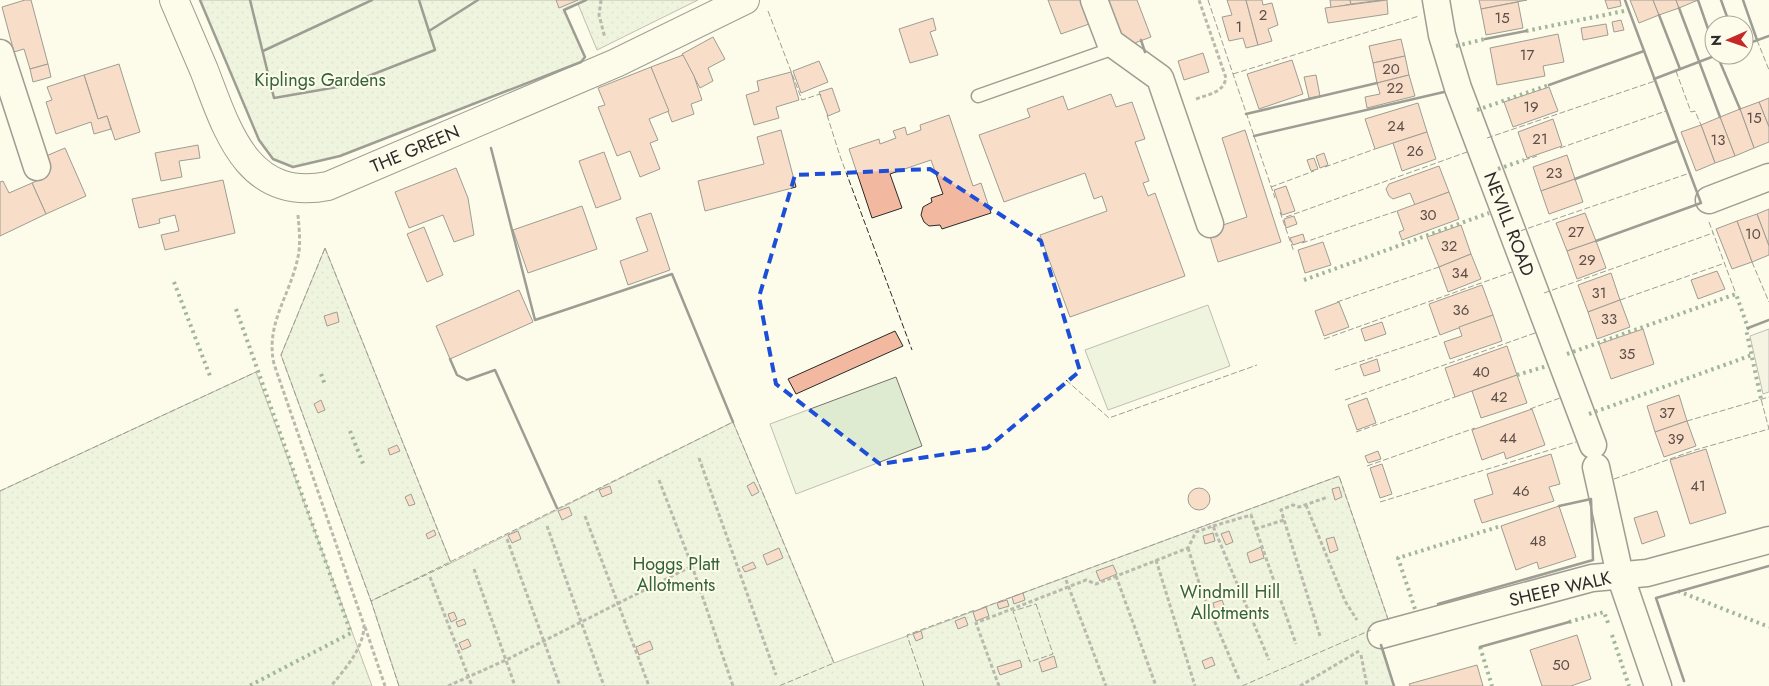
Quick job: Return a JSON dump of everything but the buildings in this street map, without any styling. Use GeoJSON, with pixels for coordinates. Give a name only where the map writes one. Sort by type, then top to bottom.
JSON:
{"type":"FeatureCollection","features":[{"type":"Feature","properties":{"kind":"main road","name":"THE GREEN"},"geometry":{"type":"LineString","coordinates":[[174,0],[216,105],[238,151],[261,174],[274,182],[296,188],[328,186],[616,63],[745,0]]}},
{"type":"Feature","properties":{"kind":"street"},"geometry":{"type":"LineString","coordinates":[[1094,0],[1110,42],[1160,78],[1172,107],[1210,224]]}},
{"type":"Feature","properties":{"kind":"street","name":"NEVILL ROAD"},"geometry":{"type":"LineString","coordinates":[[1436,0],[1442,35],[1458,88],[1594,456],[1620,574],[1658,686]]}},
{"type":"Feature","properties":{"kind":"street"},"geometry":{"type":"LineString","coordinates":[[0,53],[37,167]]}},
{"type":"Feature","properties":{"kind":"street"},"geometry":{"type":"LineString","coordinates":[[1709,200],[1769,177]]}},
{"type":"Feature","properties":{"kind":"street","name":"SHEEP WALK"},"geometry":{"type":"LineString","coordinates":[[1371,640],[1592,578],[1647,573],[1769,540]]}},
{"type":"Feature","properties":{"kind":"lane"},"geometry":{"type":"LineString","coordinates":[[978,96],[1117,47]]}},
{"type":"Feature","properties":{"kind":"path"},"geometry":{"type":"LineString","coordinates":[[1172,107],[1220,90],[1224,86],[1226,78],[1199,0]]}},
{"type":"Feature","properties":{"kind":"path"},"geometry":{"type":"LineString","coordinates":[[296,188],[299,255],[273,328],[270,347],[274,364],[385,686]]}},
{"type":"Feature","properties":{"kind":"path"},"geometry":{"type":"LineString","coordinates":[[699,458],[776,675]]}},
{"type":"Feature","properties":{"kind":"path"},"geometry":{"type":"LineString","coordinates":[[658,480],[692,566],[733,686]]}},
{"type":"Feature","properties":{"kind":"path"},"geometry":{"type":"LineString","coordinates":[[1320,636],[1281,510],[1293,505],[1299,508],[1328,496]]}},
{"type":"Feature","properties":{"kind":"path"},"geometry":{"type":"LineString","coordinates":[[1306,505],[1344,601],[1371,640],[1366,686]]}},
{"type":"Feature","properties":{"kind":"path"},"geometry":{"type":"LineString","coordinates":[[999,686],[976,623],[1086,580],[1096,584],[1188,548],[1196,532],[1251,515],[1296,644]]}},
{"type":"Feature","properties":{"kind":"path"},"geometry":{"type":"LineString","coordinates":[[585,516],[649,686]]}},
{"type":"Feature","properties":{"kind":"path"},"geometry":{"type":"LineString","coordinates":[[1255,529],[1284,520]]}},
{"type":"Feature","properties":{"kind":"path"},"geometry":{"type":"LineString","coordinates":[[547,526],[604,686]]}},
{"type":"Feature","properties":{"kind":"path"},"geometry":{"type":"LineString","coordinates":[[1213,526],[1269,660]]}},
{"type":"Feature","properties":{"kind":"path"},"geometry":{"type":"LineString","coordinates":[[507,539],[560,686]]}},
{"type":"Feature","properties":{"kind":"path"},"geometry":{"type":"LineString","coordinates":[[1188,548],[1201,589],[1238,679]]}},
{"type":"Feature","properties":{"kind":"path"},"geometry":{"type":"LineString","coordinates":[[1156,560],[1195,686]]}},
{"type":"Feature","properties":{"kind":"path"},"geometry":{"type":"LineString","coordinates":[[448,686],[506,660],[692,566]]}},
{"type":"Feature","properties":{"kind":"path"},"geometry":{"type":"LineString","coordinates":[[474,569],[515,686]]}},
{"type":"Feature","properties":{"kind":"path"},"geometry":{"type":"LineString","coordinates":[[1116,576],[1156,686]]}},
{"type":"Feature","properties":{"kind":"path"},"geometry":{"type":"LineString","coordinates":[[430,577],[472,686]]}},
{"type":"Feature","properties":{"kind":"path"},"geometry":{"type":"LineString","coordinates":[[1066,580],[1106,686]]}},
{"type":"Feature","properties":{"kind":"path"},"geometry":{"type":"LineString","coordinates":[[331,686],[354,656],[364,634],[364,625]]}},
{"type":"Feature","properties":{"kind":"path"},"geometry":{"type":"LineString","coordinates":[[1300,686],[1371,640]]}},
{"type":"Feature","properties":{"kind":"highlighted area"},"geometry":{"type":"Polygon","coordinates":[[[930,169],[1041,241],[1080,371],[987,448],[880,464],[776,384],[759,297],[795,175],[930,169]]]}},
{"type":"Feature","properties":{"kind":"green space","name":"Kiplings Gardens"},"geometry":{"type":"Polygon","coordinates":[[[200,0],[698,0],[597,50],[578,4],[564,10],[585,57],[581,62],[340,156],[293,167],[273,159],[259,140],[200,0]]]}},
{"type":"Feature","properties":{"kind":"green space"},"geometry":{"type":"Polygon","coordinates":[[[325,248],[451,563],[733,422],[834,663],[1339,476],[1389,622],[1379,635],[1394,686],[399,686],[371,601],[281,355],[325,248]]]}},
{"type":"Feature","properties":{"kind":"green space"},"geometry":{"type":"Polygon","coordinates":[[[1208,305],[1230,366],[1108,410],[1085,350],[1208,305]]]}},
{"type":"Feature","properties":{"kind":"green space"},"geometry":{"type":"Polygon","coordinates":[[[256,372],[372,686],[0,686],[0,491],[256,372]]]}},
{"type":"Feature","properties":{"kind":"green space"},"geometry":{"type":"Polygon","coordinates":[[[896,377],[922,446],[796,494],[770,424],[896,377]]]}},
{"type":"Feature","properties":{"kind":"shaded area"},"geometry":{"type":"Polygon","coordinates":[[[1769,329],[1769,392],[1763,394],[1750,336],[1769,329]]]}},
{"type":"Feature","properties":{"kind":"hedge"},"geometry":{"type":"LineString","coordinates":[[1526,31],[1629,10]]}},
{"type":"Feature","properties":{"kind":"hedge"},"geometry":{"type":"LineString","coordinates":[[1456,46],[1485,39]]}},
{"type":"Feature","properties":{"kind":"hedge"},"geometry":{"type":"LineString","coordinates":[[1477,110],[1549,85]]}},
{"type":"Feature","properties":{"kind":"hedge"},"geometry":{"type":"LineString","coordinates":[[1498,169],[1524,160]]}},
{"type":"Feature","properties":{"kind":"hedge"},"geometry":{"type":"LineString","coordinates":[[1304,280],[1489,213]]}},
{"type":"Feature","properties":{"kind":"hedge"},"geometry":{"type":"LineString","coordinates":[[174,282],[210,376]]}},
{"type":"Feature","properties":{"kind":"hedge"},"geometry":{"type":"LineString","coordinates":[[1567,354],[1736,294],[1748,328],[1746,329],[1761,399]]}},
{"type":"Feature","properties":{"kind":"hedge"},"geometry":{"type":"LineString","coordinates":[[236,309],[351,633],[249,686]]}},
{"type":"Feature","properties":{"kind":"hedge"},"geometry":{"type":"LineString","coordinates":[[1589,414],[1752,355]]}},
{"type":"Feature","properties":{"kind":"hedge"},"geometry":{"type":"LineString","coordinates":[[1517,375],[1547,366]]}},
{"type":"Feature","properties":{"kind":"hedge"},"geometry":{"type":"LineString","coordinates":[[321,374],[325,385]]}},
{"type":"Feature","properties":{"kind":"hedge"},"geometry":{"type":"LineString","coordinates":[[350,431],[364,466]]}},
{"type":"Feature","properties":{"kind":"hedge"},"geometry":{"type":"LineString","coordinates":[[1415,609],[1398,558],[1501,526]]}},
{"type":"Feature","properties":{"kind":"hedge"},"geometry":{"type":"LineString","coordinates":[[1678,591],[1769,627]]}},
{"type":"Feature","properties":{"kind":"hedge"},"geometry":{"type":"LineString","coordinates":[[1569,622],[1604,612],[1608,623]]}},
{"type":"Feature","properties":{"kind":"hedge"},"geometry":{"type":"LineString","coordinates":[[1612,635],[1629,686]]}},
{"type":"Feature","properties":{"kind":"hedge"},"geometry":{"type":"LineString","coordinates":[[1480,647],[1492,686]]}},
{"type":"Feature","properties":{"kind":"fence"},"geometry":{"type":"LineString","coordinates":[[1208,0],[1275,198]]}},
{"type":"Feature","properties":{"kind":"fence"},"geometry":{"type":"LineString","coordinates":[[768,11],[802,100],[820,94],[821,96]]}},
{"type":"Feature","properties":{"kind":"fence"},"geometry":{"type":"LineString","coordinates":[[1233,74],[1419,16]]}},
{"type":"Feature","properties":{"kind":"fence"},"geometry":{"type":"LineString","coordinates":[[1757,40],[1769,70]]}},
{"type":"Feature","properties":{"kind":"fence"},"geometry":{"type":"LineString","coordinates":[[1676,71],[1691,112],[1695,111],[1701,125]]}},
{"type":"Feature","properties":{"kind":"fence"},"geometry":{"type":"LineString","coordinates":[[1487,138],[1655,81]]}},
{"type":"Feature","properties":{"kind":"fence"},"geometry":{"type":"LineString","coordinates":[[1560,148],[1666,111]]}},
{"type":"Feature","properties":{"kind":"fence"},"geometry":{"type":"LineString","coordinates":[[827,115],[840,156],[912,350]]}},
{"type":"Feature","properties":{"kind":"fence"},"geometry":{"type":"LineString","coordinates":[[1325,167],[1375,149]]}},
{"type":"Feature","properties":{"kind":"fence"},"geometry":{"type":"LineString","coordinates":[[1286,217],[1467,152]]}},
{"type":"Feature","properties":{"kind":"fence"},"geometry":{"type":"LineString","coordinates":[[1524,160],[1537,156]]}},
{"type":"Feature","properties":{"kind":"fence"},"geometry":{"type":"LineString","coordinates":[[1271,187],[1314,171]]}},
{"type":"Feature","properties":{"kind":"fence"},"geometry":{"type":"LineString","coordinates":[[1520,231],[1690,173]]}},
{"type":"Feature","properties":{"kind":"fence"},"geometry":{"type":"LineString","coordinates":[[1302,243],[1397,211]]}},
{"type":"Feature","properties":{"kind":"fence"},"geometry":{"type":"LineString","coordinates":[[1280,212],[1294,252]]}},
{"type":"Feature","properties":{"kind":"fence"},"geometry":{"type":"LineString","coordinates":[[1709,222],[1736,294]]}},
{"type":"Feature","properties":{"kind":"fence"},"geometry":{"type":"LineString","coordinates":[[1544,293],[1713,233]]}},
{"type":"Feature","properties":{"kind":"fence"},"geometry":{"type":"LineString","coordinates":[[325,248],[451,563],[371,601],[281,355],[325,248]]}},
{"type":"Feature","properties":{"kind":"fence"},"geometry":{"type":"LineString","coordinates":[[1752,262],[1769,302]]}},
{"type":"Feature","properties":{"kind":"fence"},"geometry":{"type":"LineString","coordinates":[[1620,300],[1725,263]]}},
{"type":"Feature","properties":{"kind":"fence"},"geometry":{"type":"LineString","coordinates":[[1337,302],[1439,267]]}},
{"type":"Feature","properties":{"kind":"fence"},"geometry":{"type":"LineString","coordinates":[[1324,339],[1512,272]]}},
{"type":"Feature","properties":{"kind":"fence"},"geometry":{"type":"LineString","coordinates":[[1345,400],[1535,333]]}},
{"type":"Feature","properties":{"kind":"fence"},"geometry":{"type":"LineString","coordinates":[[1335,370],[1440,335]]}},
{"type":"Feature","properties":{"kind":"fence"},"geometry":{"type":"LineString","coordinates":[[1066,380],[1109,418],[1257,365]]}},
{"type":"Feature","properties":{"kind":"fence"},"geometry":{"type":"LineString","coordinates":[[0,491],[256,372]]}},
{"type":"Feature","properties":{"kind":"fence"},"geometry":{"type":"LineString","coordinates":[[1356,432],[1455,397]]}},
{"type":"Feature","properties":{"kind":"fence"},"geometry":{"type":"LineString","coordinates":[[1687,421],[1769,397]]}},
{"type":"Feature","properties":{"kind":"fence"},"geometry":{"type":"LineString","coordinates":[[1530,409],[1560,398]]}},
{"type":"Feature","properties":{"kind":"fence"},"geometry":{"type":"LineString","coordinates":[[1614,479],[1695,450],[1769,429],[1761,399]]}},
{"type":"Feature","properties":{"kind":"fence"},"geometry":{"type":"LineString","coordinates":[[399,686],[371,601],[733,422],[834,663],[779,686]]}},
{"type":"Feature","properties":{"kind":"fence"},"geometry":{"type":"LineString","coordinates":[[1367,466],[1475,428]]}},
{"type":"Feature","properties":{"kind":"fence"},"geometry":{"type":"LineString","coordinates":[[1380,502],[1576,442]]}},
{"type":"Feature","properties":{"kind":"fence"},"geometry":{"type":"LineString","coordinates":[[982,608],[1339,476],[1389,622]]}},
{"type":"Feature","properties":{"kind":"fence"},"geometry":{"type":"LineString","coordinates":[[1036,604],[1053,654],[1030,662],[1013,611],[1036,604]]}},
{"type":"Feature","properties":{"kind":"fence"},"geometry":{"type":"LineString","coordinates":[[924,686],[907,635],[975,610]]}},
{"type":"Feature","properties":{"kind":"fence"},"geometry":{"type":"LineString","coordinates":[[1242,686],[1371,630]]}},
{"type":"Feature","properties":{"kind":"wall"},"geometry":{"type":"LineString","coordinates":[[200,0],[259,140],[273,159],[293,167],[340,156],[581,62],[585,57],[564,10],[586,0]]}},
{"type":"Feature","properties":{"kind":"wall"},"geometry":{"type":"LineString","coordinates":[[250,0],[274,98],[343,86],[435,50],[419,0]]}},
{"type":"Feature","properties":{"kind":"wall"},"geometry":{"type":"LineString","coordinates":[[263,51],[372,0]]}},
{"type":"Feature","properties":{"kind":"wall"},"geometry":{"type":"LineString","coordinates":[[429,31],[478,0]]}},
{"type":"Feature","properties":{"kind":"wall"},"geometry":{"type":"LineString","coordinates":[[1596,241],[1701,203],[1625,0]]}},
{"type":"Feature","properties":{"kind":"wall"},"geometry":{"type":"LineString","coordinates":[[1698,0],[1704,17]]}},
{"type":"Feature","properties":{"kind":"wall"},"geometry":{"type":"LineString","coordinates":[[1721,0],[1726,15]]}},
{"type":"Feature","properties":{"kind":"wall"},"geometry":{"type":"LineString","coordinates":[[1743,0],[1757,40]]}},
{"type":"Feature","properties":{"kind":"wall"},"geometry":{"type":"LineString","coordinates":[[1679,8],[1720,117]]}},
{"type":"Feature","properties":{"kind":"wall"},"geometry":{"type":"LineString","coordinates":[[1659,15],[1680,69]]}},
{"type":"Feature","properties":{"kind":"wall"},"geometry":{"type":"LineString","coordinates":[[1485,39],[1526,31]]}},
{"type":"Feature","properties":{"kind":"wall"},"geometry":{"type":"LineString","coordinates":[[1754,41],[1769,36]]}},
{"type":"Feature","properties":{"kind":"wall"},"geometry":{"type":"LineString","coordinates":[[1141,40],[1145,52]]}},
{"type":"Feature","properties":{"kind":"wall"},"geometry":{"type":"LineString","coordinates":[[1549,85],[1644,51]]}},
{"type":"Feature","properties":{"kind":"wall"},"geometry":{"type":"LineString","coordinates":[[1654,79],[1704,60]]}},
{"type":"Feature","properties":{"kind":"wall"},"geometry":{"type":"LineString","coordinates":[[1721,65],[1740,109]]}},
{"type":"Feature","properties":{"kind":"wall"},"geometry":{"type":"LineString","coordinates":[[1246,114],[1377,83]]}},
{"type":"Feature","properties":{"kind":"wall"},"geometry":{"type":"LineString","coordinates":[[1254,136],[1444,92]]}},
{"type":"Feature","properties":{"kind":"wall"},"geometry":{"type":"LineString","coordinates":[[1575,179],[1677,141]]}},
{"type":"Feature","properties":{"kind":"wall"},"geometry":{"type":"LineString","coordinates":[[491,148],[535,320],[672,274],[733,422]]}},
{"type":"Feature","properties":{"kind":"wall"},"geometry":{"type":"LineString","coordinates":[[1748,328],[1769,320]]}},
{"type":"Feature","properties":{"kind":"wall"},"geometry":{"type":"LineString","coordinates":[[450,359],[457,375],[467,380],[495,370],[557,508]]}},
{"type":"Feature","properties":{"kind":"wall"},"geometry":{"type":"LineString","coordinates":[[1438,604],[1593,560],[1591,499],[1559,506]]}},
{"type":"Feature","properties":{"kind":"wall"},"geometry":{"type":"LineString","coordinates":[[1684,681],[1656,598],[1769,566]]}},
{"type":"Feature","properties":{"kind":"wall"},"geometry":{"type":"LineString","coordinates":[[1480,647],[1569,622]]}},
{"type":"Feature","properties":{"kind":"wall"},"geometry":{"type":"LineString","coordinates":[[1381,645],[1394,686]]}},
{"type":"Feature","properties":{"kind":"park label","name":"Hoggs Platt Allotments"},"geometry":{"type":"Point","coordinates":[676,574]}},
{"type":"Feature","properties":{"kind":"park label","name":"Windmill Hill Allotments"},"geometry":{"type":"Point","coordinates":[1230,602]}}]}
